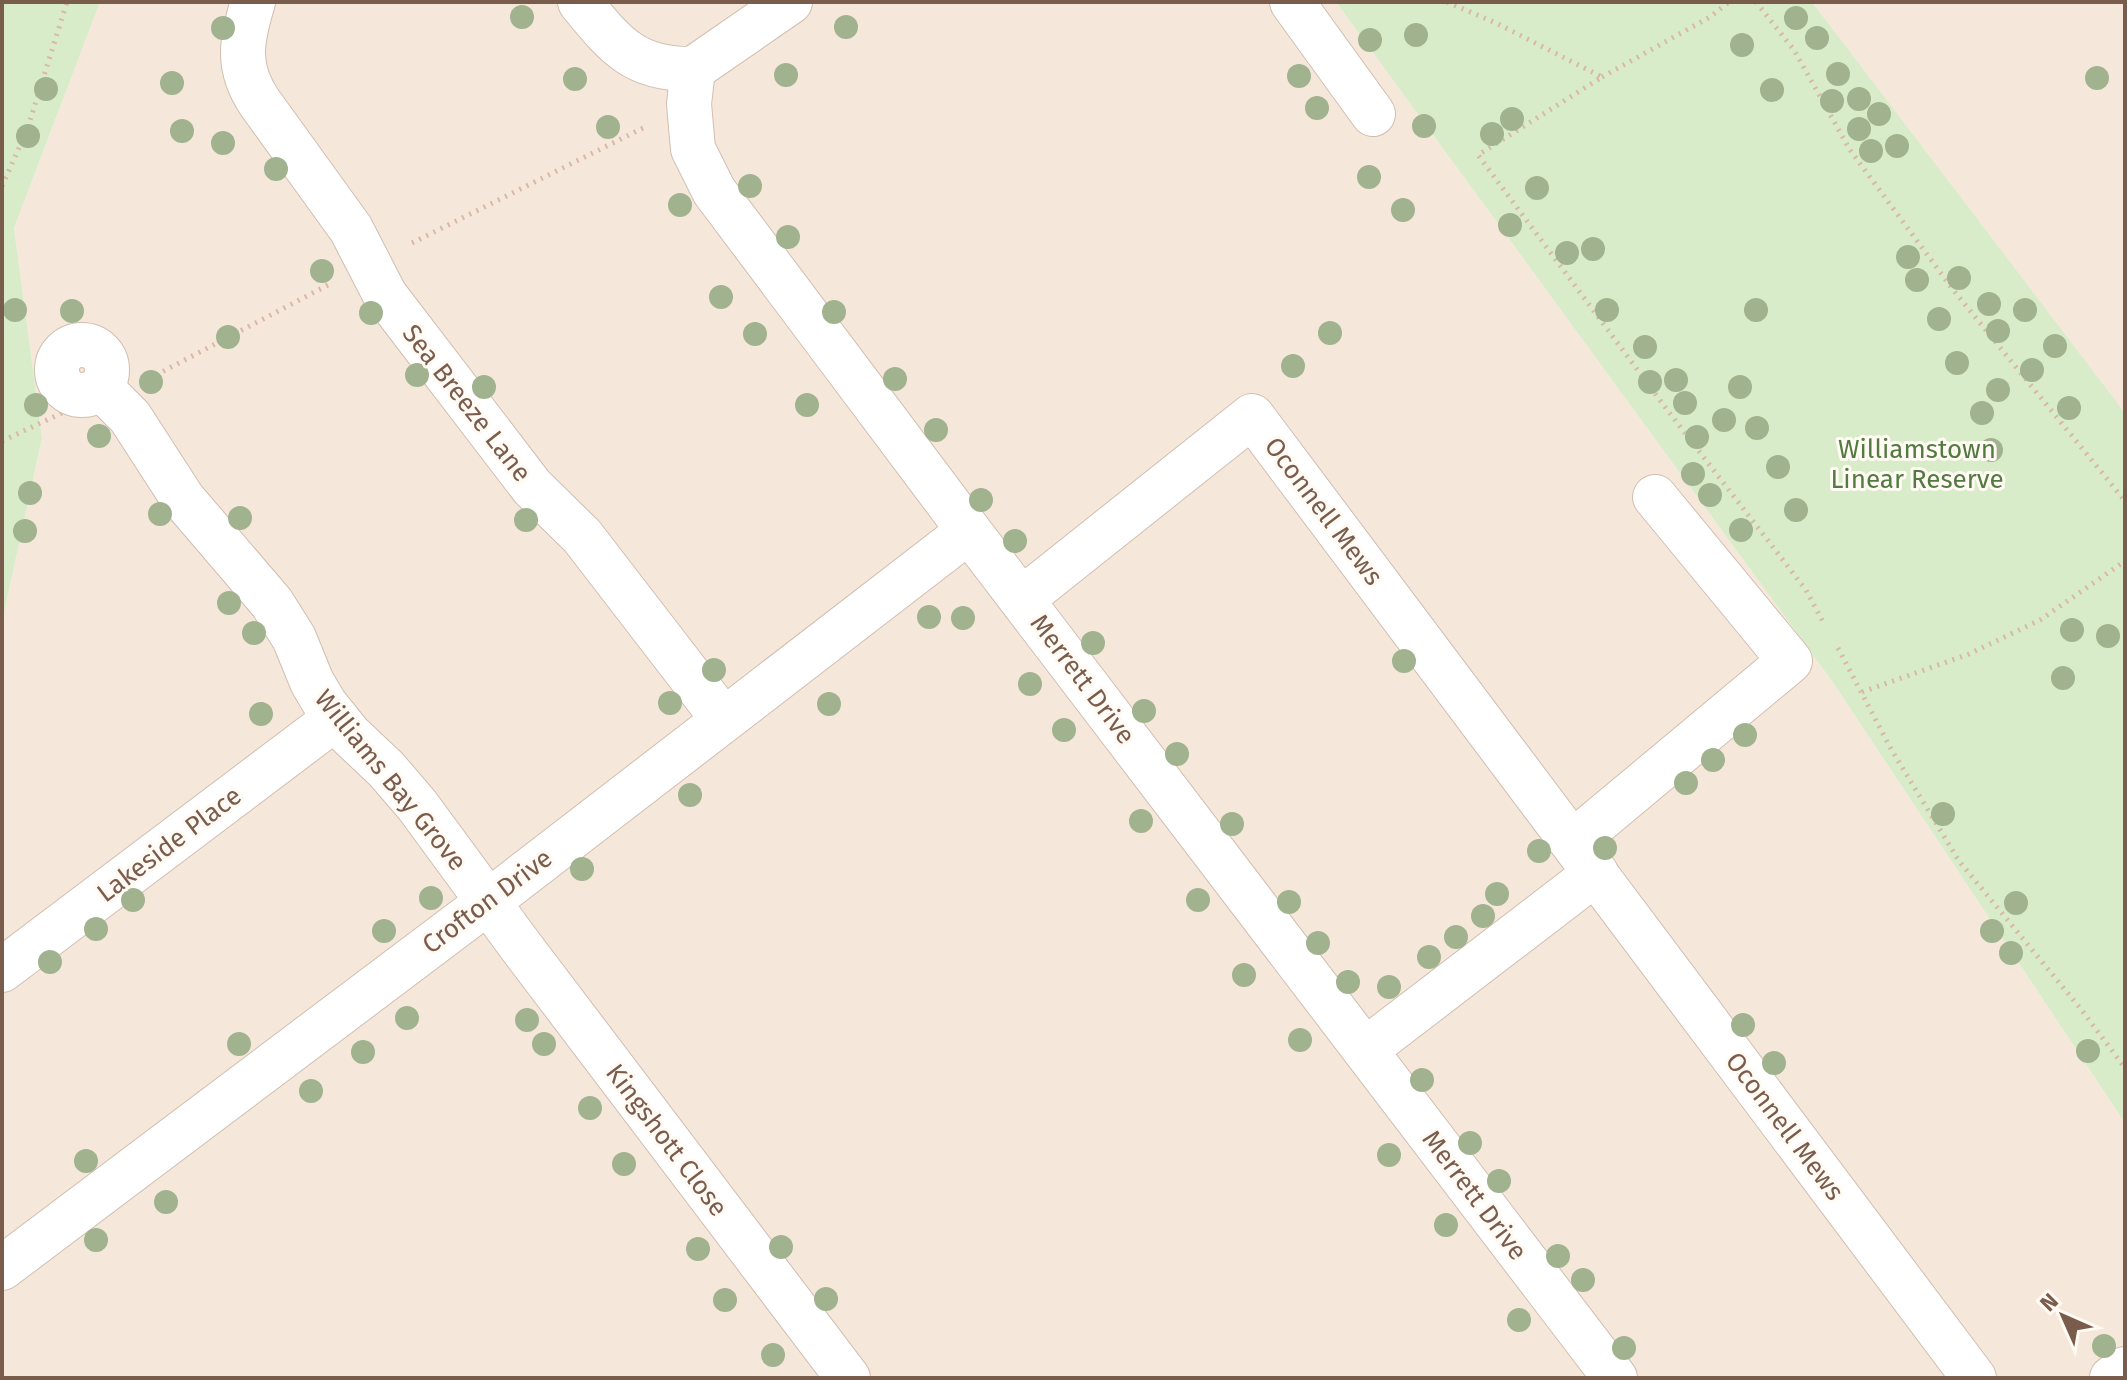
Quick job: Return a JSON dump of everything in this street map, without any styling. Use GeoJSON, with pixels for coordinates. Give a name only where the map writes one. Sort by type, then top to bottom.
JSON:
{"type":"FeatureCollection","features":[{"type":"Feature","properties":{"kind":"street","name":"Sea Breeze Lane"},"geometry":{"type":"LineString","coordinates":[[253,2],[244,31],[243,64],[253,92],[351,229],[385,295],[532,487],[582,536],[723,719]]}},
{"type":"Feature","properties":{"kind":"street"},"geometry":{"type":"LineString","coordinates":[[580,2],[621,48],[648,64],[678,69],[693,69],[790,2]]}},
{"type":"Feature","properties":{"kind":"street"},"geometry":{"type":"LineString","coordinates":[[1292,2],[1373,114]]}},
{"type":"Feature","properties":{"kind":"street","name":"Merrett Drive"},"geometry":{"type":"LineString","coordinates":[[693,69],[689,104],[693,149],[714,191],[969,531],[1615,1378]]}},
{"type":"Feature","properties":{"kind":"street","name":"Williams Bay Grove"},"geometry":{"type":"LineString","coordinates":[[101,388],[130,417],[183,499],[272,603],[294,638],[318,692],[336,718],[410,797],[488,902]]}},
{"type":"Feature","properties":{"kind":"street","name":"Oconnell Mews"},"geometry":{"type":"LineString","coordinates":[[1022,599],[1252,416],[1974,1378]]}},
{"type":"Feature","properties":{"kind":"street"},"geometry":{"type":"LineString","coordinates":[[1365,1050],[1585,857],[1790,661],[1655,497]]}},
{"type":"Feature","properties":{"kind":"street","name":"Crofton Drive"},"geometry":{"type":"LineString","coordinates":[[3,1264],[488,902],[969,531]]}},
{"type":"Feature","properties":{"kind":"street","name":"Lakeside Place"},"geometry":{"type":"LineString","coordinates":[[2,970],[336,718]]}},
{"type":"Feature","properties":{"kind":"street","name":"Kingshott Close"},"geometry":{"type":"LineString","coordinates":[[488,902],[848,1378]]}},
{"type":"Feature","properties":{"kind":"street"},"geometry":{"type":"LineString","coordinates":[[2112,1378],[2125,1369]]}},
{"type":"Feature","properties":{"kind":"path"},"geometry":{"type":"LineString","coordinates":[[2,186],[27,130],[67,2]]}},
{"type":"Feature","properties":{"kind":"path"},"geometry":{"type":"LineString","coordinates":[[1447,2],[1496,23],[1602,77]]}},
{"type":"Feature","properties":{"kind":"path"},"geometry":{"type":"LineString","coordinates":[[1729,2],[1710,17],[1602,77],[1478,155],[1668,411],[1806,590],[1827,628]]}},
{"type":"Feature","properties":{"kind":"path"},"geometry":{"type":"LineString","coordinates":[[1756,2],[1794,50],[1850,150],[1954,291],[2125,501]]}},
{"type":"Feature","properties":{"kind":"path"},"geometry":{"type":"LineString","coordinates":[[1862,692],[1969,654],[2040,620],[2125,561]]}},
{"type":"Feature","properties":{"kind":"path"},"geometry":{"type":"LineString","coordinates":[[1834,641],[1891,749],[1959,861],[2080,1008],[2125,1068]]}},
{"type":"Feature","properties":{"kind":"shaded area"},"geometry":{"type":"Polygon","coordinates":[[[100,2],[1336,2],[1834,684],[2125,1123],[2125,1378],[2,1378],[2,622],[42,438],[14,228],[100,2]]]}},
{"type":"Feature","properties":{"kind":"shaded area"},"geometry":{"type":"Polygon","coordinates":[[[1812,2],[2125,2],[2125,413],[2003,255],[1812,2]]]}},
{"type":"Feature","properties":{"kind":"green space"},"geometry":{"type":"Polygon","coordinates":[[[2,2],[100,2],[14,228],[42,438],[2,622],[2,2]]]}},
{"type":"Feature","properties":{"kind":"green space","name":"Williamstown Linear Reserve"},"geometry":{"type":"Polygon","coordinates":[[[1336,2],[1812,2],[2125,413],[2125,1123],[1834,684],[1336,2]]]}}]}
